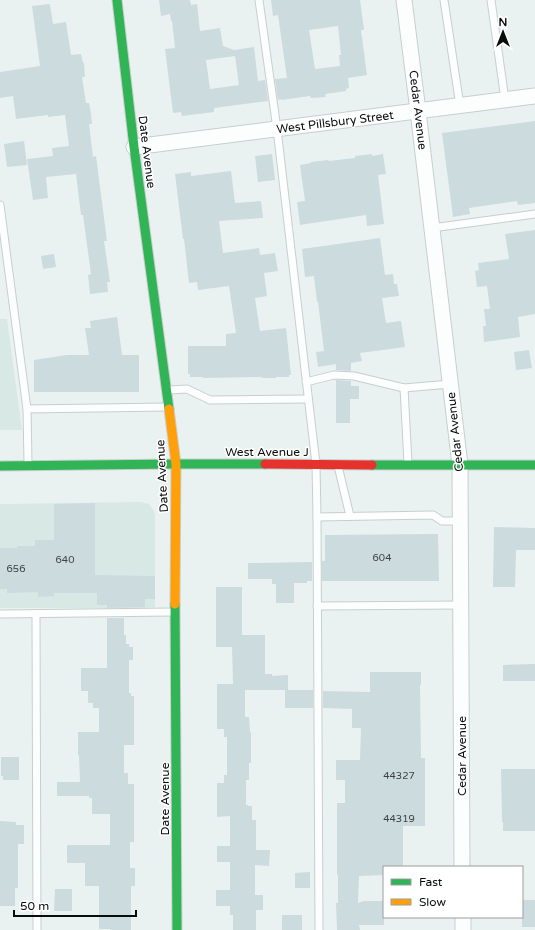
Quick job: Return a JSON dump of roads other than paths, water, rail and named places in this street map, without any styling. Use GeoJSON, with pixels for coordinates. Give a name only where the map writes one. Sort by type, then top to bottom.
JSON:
{"type":"FeatureCollection","features":[{"type":"Feature","properties":{"kind":"street","name":"Date Avenue"},"geometry":{"type":"LineString","coordinates":[[117,0],[134,148],[176,464],[177,930]]}},
{"type":"Feature","properties":{"kind":"street","name":"Cedar Avenue"},"geometry":{"type":"LineString","coordinates":[[404,0],[460,465],[462,866]]}},
{"type":"Feature","properties":{"kind":"street","name":"West Pillsbury Street"},"geometry":{"type":"LineString","coordinates":[[134,148],[535,96]]}},
{"type":"Feature","properties":{"kind":"street","name":"West Avenue J"},"geometry":{"type":"LineString","coordinates":[[0,466],[176,464],[535,465]]}},
{"type":"Feature","properties":{"kind":"street"},"geometry":{"type":"LineString","coordinates":[[462,918],[463,930]]}},
{"type":"Feature","properties":{"kind":"lane"},"geometry":{"type":"LineString","coordinates":[[260,0],[277,129],[316,464],[319,930]]}},
{"type":"Feature","properties":{"kind":"lane"},"geometry":{"type":"LineString","coordinates":[[444,0],[460,106]]}},
{"type":"Feature","properties":{"kind":"lane"},"geometry":{"type":"LineString","coordinates":[[491,0],[505,100]]}},
{"type":"Feature","properties":{"kind":"lane"},"geometry":{"type":"LineString","coordinates":[[0,205],[27,409],[28,466]]}},
{"type":"Feature","properties":{"kind":"lane"},"geometry":{"type":"LineString","coordinates":[[432,228],[535,214]]}},
{"type":"Feature","properties":{"kind":"lane"},"geometry":{"type":"LineString","coordinates":[[306,382],[334,375],[354,376],[404,388],[450,384]]}},
{"type":"Feature","properties":{"kind":"lane"},"geometry":{"type":"LineString","coordinates":[[404,388],[408,465]]}},
{"type":"Feature","properties":{"kind":"lane"},"geometry":{"type":"LineString","coordinates":[[166,390],[188,389],[210,400],[308,399]]}},
{"type":"Feature","properties":{"kind":"lane"},"geometry":{"type":"LineString","coordinates":[[27,409],[168,407]]}},
{"type":"Feature","properties":{"kind":"lane"},"geometry":{"type":"LineString","coordinates":[[338,464],[350,516]]}},
{"type":"Feature","properties":{"kind":"lane"},"geometry":{"type":"LineString","coordinates":[[317,516],[433,515],[442,521],[460,521]]}},
{"type":"Feature","properties":{"kind":"lane"},"geometry":{"type":"LineString","coordinates":[[317,606],[461,605]]}},
{"type":"Feature","properties":{"kind":"lane"},"geometry":{"type":"LineString","coordinates":[[0,614],[176,612]]}},
{"type":"Feature","properties":{"kind":"lane"},"geometry":{"type":"LineString","coordinates":[[36,614],[36,930]]}}]}
